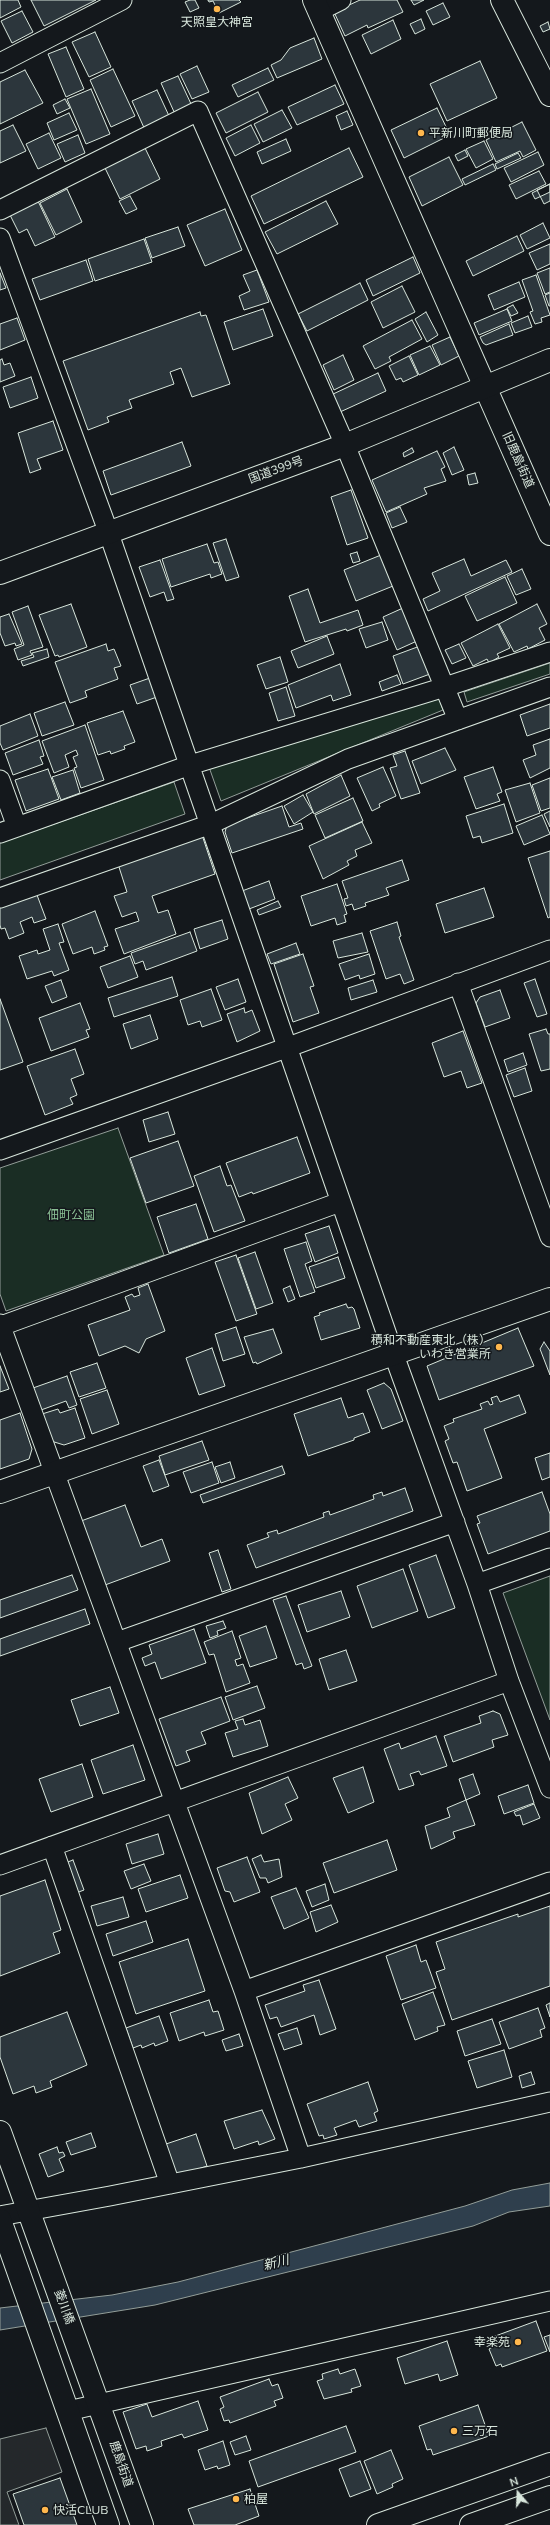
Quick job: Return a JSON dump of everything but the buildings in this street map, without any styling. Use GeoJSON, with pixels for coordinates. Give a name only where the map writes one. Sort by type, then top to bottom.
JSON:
{"type":"FeatureCollection","features":[{"type":"Feature","properties":{"kind":"main road"},"geometry":{"type":"LineString","coordinates":[[502,0],[550,95]]}},
{"type":"Feature","properties":{"kind":"main road","name":"旧鹿島街道"},"geometry":{"type":"LineString","coordinates":[[317,5],[550,534]]}},
{"type":"Feature","properties":{"kind":"main road","name":"国道399号"},"geometry":{"type":"LineString","coordinates":[[0,573],[345,445],[550,360]]}},
{"type":"Feature","properties":{"kind":"main road"},"geometry":{"type":"LineString","coordinates":[[0,1492],[550,1299]]}},
{"type":"Feature","properties":{"kind":"main road"},"geometry":{"type":"LineString","coordinates":[[0,2132],[29,2211]]}},
{"type":"Feature","properties":{"kind":"main road","name":"菱川橋"},"geometry":{"type":"LineString","coordinates":[[29,2211],[100,2404]]}},
{"type":"Feature","properties":{"kind":"main road"},"geometry":{"type":"LineString","coordinates":[[0,2220],[108,2525]]}},
{"type":"Feature","properties":{"kind":"main road","name":"鹿島街道"},"geometry":{"type":"LineString","coordinates":[[100,2404],[142,2525]]}},
{"type":"Feature","properties":{"kind":"main road"},"geometry":{"type":"LineString","coordinates":[[378,2525],[550,2464]]}},
{"type":"Feature","properties":{"kind":"main road"},"geometry":{"type":"LineString","coordinates":[[470,2525],[550,2497]]}},
{"type":"Feature","properties":{"kind":"street"},"geometry":{"type":"LineString","coordinates":[[0,64],[122,0]]}},
{"type":"Feature","properties":{"kind":"street"},"geometry":{"type":"LineString","coordinates":[[317,5],[341,0]]}},
{"type":"Feature","properties":{"kind":"street"},"geometry":{"type":"LineString","coordinates":[[0,210],[198,111],[345,445],[458,720]]}},
{"type":"Feature","properties":{"kind":"street"},"geometry":{"type":"LineString","coordinates":[[0,238],[108,532],[211,824],[286,1048],[340,1202],[477,1584],[509,1681],[550,1788]]}},
{"type":"Feature","properties":{"kind":"street"},"geometry":{"type":"LineString","coordinates":[[0,780],[8,830],[190,765],[445,687],[550,652]]}},
{"type":"Feature","properties":{"kind":"street"},"geometry":{"type":"LineString","coordinates":[[0,898],[211,824],[348,760],[550,687]]}},
{"type":"Feature","properties":{"kind":"street"},"geometry":{"type":"LineString","coordinates":[[0,1150],[286,1048],[550,950]]}},
{"type":"Feature","properties":{"kind":"street"},"geometry":{"type":"LineString","coordinates":[[458,983],[550,1237]]}},
{"type":"Feature","properties":{"kind":"street"},"geometry":{"type":"LineString","coordinates":[[301,2158],[244,1991],[0,1325],[340,1202]]}},
{"type":"Feature","properties":{"kind":"street"},"geometry":{"type":"LineString","coordinates":[[117,1642],[455,1522]]}},
{"type":"Feature","properties":{"kind":"street"},"geometry":{"type":"LineString","coordinates":[[477,1584],[550,1558]]}},
{"type":"Feature","properties":{"kind":"street"},"geometry":{"type":"LineString","coordinates":[[0,1865],[509,1681]]}},
{"type":"Feature","properties":{"kind":"street"},"geometry":{"type":"LineString","coordinates":[[52,1846],[170,2184]]}},
{"type":"Feature","properties":{"kind":"street"},"geometry":{"type":"LineString","coordinates":[[244,1991],[550,1882]]}},
{"type":"Feature","properties":{"kind":"street"},"geometry":{"type":"LineString","coordinates":[[0,2216],[301,2158],[550,2102]]}},
{"type":"Feature","properties":{"kind":"street"},"geometry":{"type":"LineString","coordinates":[[68,2411],[550,2301]]}},
{"type":"Feature","properties":{"kind":"green space"},"geometry":{"type":"Polygon","coordinates":[[[550,663],[550,674],[467,702],[464,692],[550,663]]]}},
{"type":"Feature","properties":{"kind":"green space"},"geometry":{"type":"Polygon","coordinates":[[[438,695],[443,710],[221,801],[209,767],[438,695]]]}},
{"type":"Feature","properties":{"kind":"green space"},"geometry":{"type":"Polygon","coordinates":[[[174,782],[185,814],[0,880],[0,843],[174,782]]]}},
{"type":"Feature","properties":{"kind":"green space","name":"佃町公園"},"geometry":{"type":"Polygon","coordinates":[[[118,1128],[164,1255],[6,1311],[0,1294],[0,1168],[118,1128]]]}},
{"type":"Feature","properties":{"kind":"green space"},"geometry":{"type":"Polygon","coordinates":[[[550,1576],[550,1720],[503,1593],[550,1576]]]}},
{"type":"Feature","properties":{"kind":"shaded area"},"geometry":{"type":"Polygon","coordinates":[[[46,2428],[62,2472],[7,2492],[19,2525],[0,2525],[0,2439],[46,2428]]]}},
{"type":"Feature","properties":{"kind":"water","name":"新川"},"geometry":{"type":"Polygon","coordinates":[[[550,2183],[550,2206],[509,2212],[473,2226],[155,2305],[0,2330],[0,2308],[112,2295],[178,2282],[465,2206],[512,2190],[550,2183]]]}},
{"type":"Feature","properties":{"kind":"place","name":"天照皇大神宮"},"geometry":{"type":"Point","coordinates":[217,9]}},
{"type":"Feature","properties":{"kind":"place","name":"平新川町郵便局"},"geometry":{"type":"Point","coordinates":[421,133]}},
{"type":"Feature","properties":{"kind":"place","name":"積和不動産東北（株） いわき営業所"},"geometry":{"type":"Point","coordinates":[499,1347]}},
{"type":"Feature","properties":{"kind":"place","name":"幸楽苑"},"geometry":{"type":"Point","coordinates":[518,2342]}},
{"type":"Feature","properties":{"kind":"place","name":"三万石"},"geometry":{"type":"Point","coordinates":[454,2431]}},
{"type":"Feature","properties":{"kind":"place","name":"柏屋"},"geometry":{"type":"Point","coordinates":[236,2499]}},
{"type":"Feature","properties":{"kind":"place","name":"快活CLUB"},"geometry":{"type":"Point","coordinates":[45,2510]}}]}
